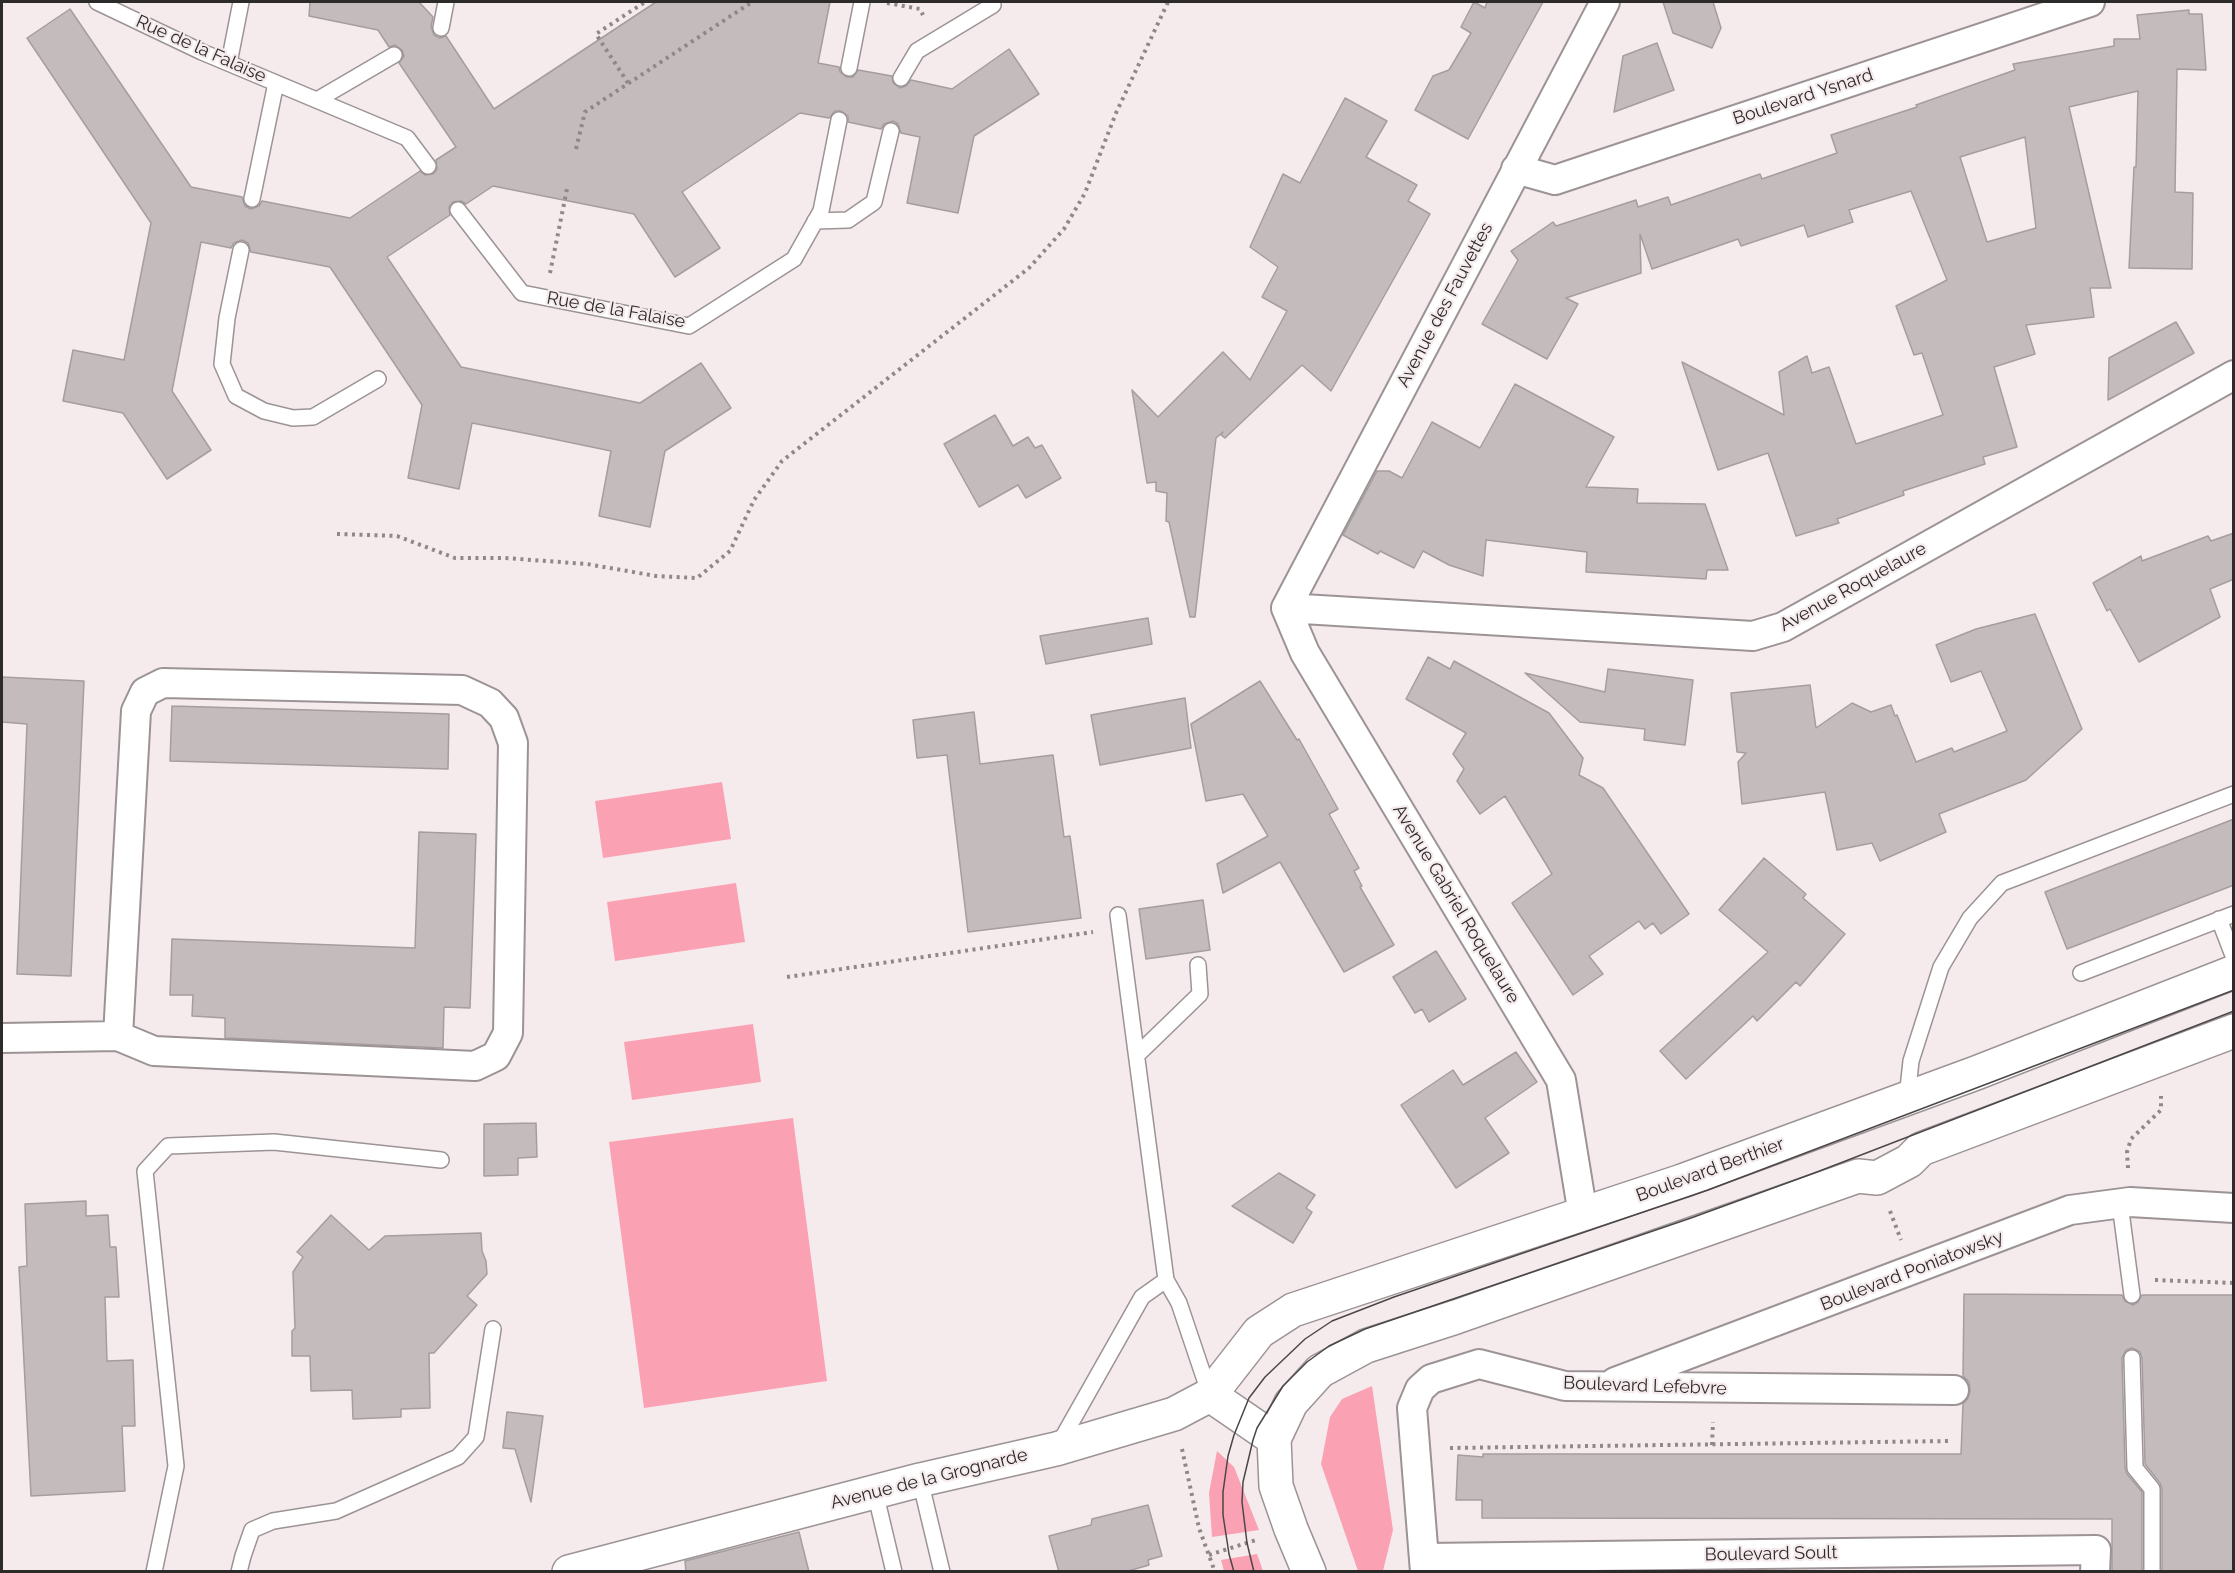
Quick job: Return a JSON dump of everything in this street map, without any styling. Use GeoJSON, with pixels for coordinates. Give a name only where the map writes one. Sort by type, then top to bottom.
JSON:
{"type":"FeatureCollection","features":[{"type":"Feature","properties":{"kind":"street","name":"Avenue des Fauvettes"},"geometry":{"type":"LineString","coordinates":[[1286,608],[1605,2]]}},
{"type":"Feature","properties":{"kind":"street","name":"Boulevard Ysnard"},"geometry":{"type":"LineString","coordinates":[[1516,170],[1555,180],[2090,2]]}},
{"type":"Feature","properties":{"kind":"street","name":"Avenue Roquelaure"},"geometry":{"type":"LineString","coordinates":[[1286,608],[1753,636],[1783,627],[2234,375]]}},
{"type":"Feature","properties":{"kind":"street","name":"Avenue Gabriel Roquelaure"},"geometry":{"type":"LineString","coordinates":[[1286,608],[1305,654],[1561,1080],[1583,1215]]}},
{"type":"Feature","properties":{"kind":"street"},"geometry":{"type":"LineString","coordinates":[[2,1038],[118,1036],[154,1051],[475,1066],[496,1056],[508,1033],[513,743],[504,718],[490,703],[462,690],[163,683],[146,692],[136,711],[118,1036]]}},
{"type":"Feature","properties":{"kind":"street","name":"Boulevard Berthier"},"geometry":{"type":"LineString","coordinates":[[1210,1395],[1259,1332],[1293,1310],[1692,1178],[2234,972]]}},
{"type":"Feature","properties":{"kind":"street"},"geometry":{"type":"LineString","coordinates":[[1309,1572],[1276,1486],[1274,1440],[1291,1403],[1320,1371],[1366,1346],[1456,1317],[1858,1176],[1877,1178],[1909,1161],[1921,1149],[2234,1031]]}},
{"type":"Feature","properties":{"kind":"street","name":"Boulevard Poniatowsky"},"geometry":{"type":"LineString","coordinates":[[1599,1388],[2070,1210],[2125,1203],[2234,1208]]}},
{"type":"Feature","properties":{"kind":"street","name":"Boulevard Lefebvre"},"geometry":{"type":"LineString","coordinates":[[1425,1565],[1412,1408],[1420,1389],[1431,1379],[1479,1364],[1565,1386],[1599,1388],[1954,1390]]}},
{"type":"Feature","properties":{"kind":"street"},"geometry":{"type":"LineString","coordinates":[[1210,1395],[1274,1440]]}},
{"type":"Feature","properties":{"kind":"street","name":"Avenue de la Grognarde"},"geometry":{"type":"LineString","coordinates":[[569,1572],[920,1480],[1056,1449],[1174,1414],[1210,1395]]}},
{"type":"Feature","properties":{"kind":"street","name":"Boulevard Soult"},"geometry":{"type":"LineString","coordinates":[[1425,1565],[1744,1563],[2096,1550],[2095,1572]]}},
{"type":"Feature","properties":{"kind":"lane","name":"Rue de la Falaise"},"geometry":{"type":"LineString","coordinates":[[97,2],[229,63],[407,138],[428,166]]}},
{"type":"Feature","properties":{"kind":"lane"},"geometry":{"type":"LineString","coordinates":[[229,63],[242,2]]}},
{"type":"Feature","properties":{"kind":"lane"},"geometry":{"type":"LineString","coordinates":[[441,28],[446,2]]}},
{"type":"Feature","properties":{"kind":"lane"},"geometry":{"type":"LineString","coordinates":[[849,68],[862,2]]}},
{"type":"Feature","properties":{"kind":"lane"},"geometry":{"type":"LineString","coordinates":[[901,78],[917,51],[993,5]]}},
{"type":"Feature","properties":{"kind":"lane"},"geometry":{"type":"LineString","coordinates":[[317,100],[394,54]]}},
{"type":"Feature","properties":{"kind":"lane"},"geometry":{"type":"LineString","coordinates":[[252,199],[276,83]]}},
{"type":"Feature","properties":{"kind":"lane","name":"Rue de la Falaise"},"geometry":{"type":"LineString","coordinates":[[458,210],[522,293],[689,326],[794,259],[821,212],[839,120]]}},
{"type":"Feature","properties":{"kind":"lane"},"geometry":{"type":"LineString","coordinates":[[815,221],[848,220],[874,202],[891,131]]}},
{"type":"Feature","properties":{"kind":"lane"},"geometry":{"type":"LineString","coordinates":[[241,250],[227,318],[222,364],[236,396],[264,411],[293,418],[313,417],[378,379]]}},
{"type":"Feature","properties":{"kind":"lane"},"geometry":{"type":"LineString","coordinates":[[1907,1098],[1911,1061],[1941,967],[1970,918],[2002,884],[2234,794]]}},
{"type":"Feature","properties":{"kind":"lane"},"geometry":{"type":"LineString","coordinates":[[2082,974],[2226,916],[2234,958]]}},
{"type":"Feature","properties":{"kind":"lane"},"geometry":{"type":"LineString","coordinates":[[1119,922],[1166,1280],[1179,1303],[1210,1395]]}},
{"type":"Feature","properties":{"kind":"lane"},"geometry":{"type":"LineString","coordinates":[[1137,1055],[1200,994],[1197,966]]}},
{"type":"Feature","properties":{"kind":"lane"},"geometry":{"type":"LineString","coordinates":[[154,1572],[176,1466],[145,1172],[168,1146],[274,1142],[441,1160]]}},
{"type":"Feature","properties":{"kind":"lane"},"geometry":{"type":"LineString","coordinates":[[2125,1203],[2132,1295]]}},
{"type":"Feature","properties":{"kind":"lane"},"geometry":{"type":"LineString","coordinates":[[1056,1449],[1142,1297],[1166,1280]]}},
{"type":"Feature","properties":{"kind":"lane"},"geometry":{"type":"LineString","coordinates":[[239,1572],[252,1530],[273,1521],[336,1511],[458,1457],[476,1437],[493,1329]]}},
{"type":"Feature","properties":{"kind":"lane"},"geometry":{"type":"LineString","coordinates":[[2132,1358],[2135,1468],[2152,1489],[2152,1572]]}},
{"type":"Feature","properties":{"kind":"lane"},"geometry":{"type":"LineString","coordinates":[[920,1480],[942,1572]]}},
{"type":"Feature","properties":{"kind":"lane"},"geometry":{"type":"LineString","coordinates":[[875,1492],[894,1572]]}},
{"type":"Feature","properties":{"kind":"path"},"geometry":{"type":"LineString","coordinates":[[628,83],[596,34],[645,2]]}},
{"type":"Feature","properties":{"kind":"path"},"geometry":{"type":"LineString","coordinates":[[576,149],[585,112],[752,2]]}},
{"type":"Feature","properties":{"kind":"path"},"geometry":{"type":"LineString","coordinates":[[337,534],[397,536],[454,558],[505,558],[563,562],[656,576],[697,578],[730,551],[754,500],[782,461],[1029,268],[1064,229],[1085,193],[1116,113],[1168,2]]}},
{"type":"Feature","properties":{"kind":"path"},"geometry":{"type":"LineString","coordinates":[[888,3],[920,9]]}},
{"type":"Feature","properties":{"kind":"path"},"geometry":{"type":"LineString","coordinates":[[545,298],[567,189]]}},
{"type":"Feature","properties":{"kind":"path"},"geometry":{"type":"LineString","coordinates":[[787,977],[1119,922]]}},
{"type":"Feature","properties":{"kind":"path"},"geometry":{"type":"LineString","coordinates":[[2125,1203],[2127,1152],[2131,1139],[2161,1110],[2162,1091]]}},
{"type":"Feature","properties":{"kind":"path"},"geometry":{"type":"LineString","coordinates":[[1888,1205],[1904,1249]]}},
{"type":"Feature","properties":{"kind":"path"},"geometry":{"type":"LineString","coordinates":[[2130,1279],[2234,1283]]}},
{"type":"Feature","properties":{"kind":"path"},"geometry":{"type":"LineString","coordinates":[[1174,1414],[1199,1528],[1215,1572]]}},
{"type":"Feature","properties":{"kind":"path"},"geometry":{"type":"LineString","coordinates":[[1416,1449],[1950,1441]]}},
{"type":"Feature","properties":{"kind":"path"},"geometry":{"type":"LineString","coordinates":[[1209,1555],[1291,1529]]}},
{"type":"Feature","properties":{"kind":"shaded area"},"geometry":{"type":"Polygon","coordinates":[[[722,782],[731,839],[603,858],[595,801],[722,782]]]}},
{"type":"Feature","properties":{"kind":"shaded area"},"geometry":{"type":"Polygon","coordinates":[[[736,883],[745,942],[615,961],[607,902],[736,883]]]}},
{"type":"Feature","properties":{"kind":"shaded area"},"geometry":{"type":"Polygon","coordinates":[[[753,1024],[761,1082],[632,1100],[624,1042],[753,1024]]]}},
{"type":"Feature","properties":{"kind":"shaded area"},"geometry":{"type":"Polygon","coordinates":[[[793,1118],[827,1381],[644,1408],[609,1142],[793,1118]]]}},
{"type":"Feature","properties":{"kind":"shaded area"},"geometry":{"type":"Polygon","coordinates":[[[1372,1386],[1393,1530],[1383,1571],[1358,1571],[1321,1464],[1330,1417],[1342,1399],[1372,1386]]]}},
{"type":"Feature","properties":{"kind":"shaded area"},"geometry":{"type":"Polygon","coordinates":[[[1217,1451],[1234,1467],[1259,1530],[1212,1537],[1209,1493],[1217,1451]]]}},
{"type":"Feature","properties":{"kind":"shaded area"},"geometry":{"type":"Polygon","coordinates":[[[1257,1554],[1263,1571],[1224,1571],[1221,1560],[1257,1554]]]}},
{"type":"Feature","properties":{"kind":"building"},"geometry":{"type":"Polygon","coordinates":[[[310,2],[419,2],[433,17],[431,27],[434,35],[440,38],[446,36],[494,109],[656,2],[830,2],[818,63],[839,67],[840,72],[847,77],[853,77],[858,70],[892,76],[893,83],[900,88],[906,86],[911,80],[952,89],[1009,49],[1039,94],[974,136],[958,213],[907,203],[920,137],[901,133],[898,124],[893,121],[884,124],[881,129],[848,122],[848,116],[841,111],[835,111],[829,118],[800,113],[682,192],[720,248],[675,277],[634,214],[493,186],[466,204],[461,201],[453,202],[449,207],[450,215],[387,257],[461,367],[640,403],[701,363],[731,408],[665,451],[650,527],[599,516],[611,451],[534,435],[472,423],[459,489],[408,478],[422,405],[330,267],[251,252],[248,243],[242,240],[234,243],[231,248],[201,242],[172,391],[211,450],[167,479],[123,413],[63,401],[73,350],[124,360],[151,223],[27,38],[70,9],[191,187],[242,197],[245,206],[251,209],[259,206],[262,201],[350,218],[420,171],[425,175],[433,174],[437,169],[436,160],[456,147],[399,63],[404,56],[402,50],[395,45],[389,47],[378,30],[309,16],[310,2]]]}},
{"type":"Feature","properties":{"kind":"building"},"geometry":{"type":"Polygon","coordinates":[[[1474,2],[1485,8],[1487,2],[1543,2],[1468,139],[1415,110],[1433,76],[1449,70],[1471,33],[1461,27],[1474,2]]]}},
{"type":"Feature","properties":{"kind":"building"},"geometry":{"type":"Polygon","coordinates":[[[1663,2],[1713,2],[1721,28],[1712,48],[1673,33],[1663,2]]]}},
{"type":"Feature","properties":{"kind":"building"},"geometry":{"type":"Polygon","coordinates":[[[2189,10],[2189,14],[2202,14],[2206,70],[2177,69],[2175,192],[2193,193],[2192,269],[2129,268],[2134,167],[2136,167],[2138,91],[2069,107],[2111,288],[2090,288],[2094,317],[2026,325],[2035,354],[1994,367],[2017,447],[1983,457],[1985,464],[1903,491],[1904,495],[1837,519],[1839,523],[1796,536],[1768,453],[1718,470],[1682,362],[1784,415],[1779,372],[1807,356],[1812,373],[1829,367],[1856,444],[1943,415],[1922,353],[1914,355],[1896,306],[1947,280],[1911,191],[1849,210],[1853,222],[1808,237],[1804,225],[1741,246],[1738,239],[1652,269],[1640,234],[1641,273],[1566,298],[1578,304],[1547,359],[1482,324],[1518,260],[1511,251],[1553,222],[1556,226],[1636,200],[1638,207],[1668,197],[1671,205],[1760,174],[1762,179],[1837,153],[1831,135],[1917,107],[1916,105],[2015,70],[2013,64],[2114,46],[2114,39],[2140,39],[2137,15],[2189,10]],[[2025,137],[1960,157],[1987,242],[2036,228],[2025,137]]]}},
{"type":"Feature","properties":{"kind":"building"},"geometry":{"type":"Polygon","coordinates":[[[1657,43],[1674,90],[1614,112],[1623,56],[1657,43]]]}},
{"type":"Feature","properties":{"kind":"building"},"geometry":{"type":"Polygon","coordinates":[[[1345,98],[1387,121],[1366,157],[1417,185],[1408,201],[1430,214],[1331,391],[1302,365],[1225,438],[1221,435],[1223,432],[1216,438],[1195,617],[1190,617],[1169,522],[1166,521],[1167,493],[1156,491],[1156,482],[1147,483],[1132,390],[1158,417],[1223,352],[1250,380],[1287,311],[1262,297],[1278,267],[1250,247],[1283,174],[1300,183],[1345,98]]]}},
{"type":"Feature","properties":{"kind":"building"},"geometry":{"type":"Polygon","coordinates":[[[2176,322],[2194,353],[2108,400],[2109,358],[2176,322]]]}},
{"type":"Feature","properties":{"kind":"building"},"geometry":{"type":"Polygon","coordinates":[[[1515,384],[1614,437],[1586,487],[1638,489],[1637,503],[1705,504],[1728,570],[1707,570],[1706,579],[1586,572],[1587,552],[1486,540],[1483,576],[1449,565],[1423,551],[1414,568],[1380,551],[1378,554],[1343,535],[1377,471],[1389,471],[1402,478],[1432,422],[1480,448],[1515,384]]]}},
{"type":"Feature","properties":{"kind":"building"},"geometry":{"type":"Polygon","coordinates":[[[995,415],[1013,446],[1028,437],[1035,448],[1042,445],[1061,478],[1026,498],[1018,485],[979,507],[944,444],[995,415]]]}},
{"type":"Feature","properties":{"kind":"building"},"geometry":{"type":"Polygon","coordinates":[[[2234,533],[2234,579],[2210,589],[2220,617],[2139,662],[2110,609],[2107,611],[2093,583],[2141,556],[2142,561],[2208,536],[2211,541],[2234,533]]]}},
{"type":"Feature","properties":{"kind":"building"},"geometry":{"type":"Polygon","coordinates":[[[2035,614],[2082,729],[2026,780],[1939,814],[1946,832],[1880,861],[1872,843],[1837,850],[1825,792],[1742,804],[1738,762],[1746,753],[1737,752],[1731,693],[1810,685],[1816,728],[1852,703],[1871,712],[1891,705],[1916,762],[1952,748],[1954,752],[2007,731],[1981,671],[1951,682],[1936,645],[1976,629],[2035,614]]]}},
{"type":"Feature","properties":{"kind":"building"},"geometry":{"type":"Polygon","coordinates":[[[1148,618],[1152,644],[1046,664],[1040,636],[1148,618]]]}},
{"type":"Feature","properties":{"kind":"building"},"geometry":{"type":"Polygon","coordinates":[[[1428,657],[1450,669],[1454,661],[1549,713],[1583,758],[1579,775],[1603,788],[1689,914],[1661,934],[1653,923],[1645,929],[1639,921],[1589,956],[1603,974],[1573,995],[1512,903],[1552,874],[1505,796],[1480,814],[1457,781],[1464,769],[1453,754],[1466,733],[1406,699],[1428,657]]]}},
{"type":"Feature","properties":{"kind":"building"},"geometry":{"type":"Polygon","coordinates":[[[1608,669],[1693,680],[1685,745],[1644,740],[1645,729],[1580,722],[1525,673],[1605,692],[1608,669]]]}},
{"type":"Feature","properties":{"kind":"building"},"geometry":{"type":"Polygon","coordinates":[[[2,677],[84,681],[71,976],[17,974],[27,724],[2,722],[2,677]]]}},
{"type":"Feature","properties":{"kind":"building"},"geometry":{"type":"Polygon","coordinates":[[[1260,681],[1297,740],[1299,739],[1338,809],[1329,814],[1359,868],[1354,871],[1362,886],[1360,887],[1394,945],[1344,972],[1280,862],[1223,893],[1217,864],[1268,836],[1243,794],[1206,801],[1191,724],[1260,681]]]}},
{"type":"Feature","properties":{"kind":"building"},"geometry":{"type":"Polygon","coordinates":[[[1185,698],[1191,748],[1100,765],[1091,715],[1185,698]]]}},
{"type":"Feature","properties":{"kind":"building"},"geometry":{"type":"Polygon","coordinates":[[[172,706],[449,714],[448,769],[170,761],[172,706]]]}},
{"type":"Feature","properties":{"kind":"building"},"geometry":{"type":"Polygon","coordinates":[[[974,712],[980,764],[1053,755],[1064,837],[1070,836],[1081,918],[968,932],[947,755],[917,758],[913,720],[974,712]]]}},
{"type":"Feature","properties":{"kind":"building"},"geometry":{"type":"Polygon","coordinates":[[[2234,819],[2234,885],[2067,949],[2045,892],[2234,819]]]}},
{"type":"Feature","properties":{"kind":"building"},"geometry":{"type":"Polygon","coordinates":[[[419,832],[476,834],[470,1008],[444,1007],[443,1048],[225,1038],[225,1018],[192,1016],[193,995],[170,995],[172,939],[415,948],[419,832]]]}},
{"type":"Feature","properties":{"kind":"building"},"geometry":{"type":"Polygon","coordinates":[[[1764,858],[1806,894],[1803,898],[1845,934],[1800,986],[1796,982],[1757,1021],[1753,1016],[1686,1079],[1660,1051],[1768,952],[1719,910],[1764,858]]]}},
{"type":"Feature","properties":{"kind":"building"},"geometry":{"type":"Polygon","coordinates":[[[1203,900],[1210,950],[1146,959],[1139,909],[1203,900]]]}},
{"type":"Feature","properties":{"kind":"building"},"geometry":{"type":"Polygon","coordinates":[[[1436,951],[1466,999],[1429,1022],[1422,1009],[1415,1013],[1393,977],[1436,951]]]}},
{"type":"Feature","properties":{"kind":"building"},"geometry":{"type":"Polygon","coordinates":[[[1516,1052],[1537,1082],[1485,1118],[1509,1153],[1456,1188],[1401,1105],[1453,1070],[1463,1085],[1516,1052]]]}},
{"type":"Feature","properties":{"kind":"building"},"geometry":{"type":"Polygon","coordinates":[[[536,1123],[537,1157],[518,1158],[518,1175],[484,1176],[484,1124],[536,1123]]]}},
{"type":"Feature","properties":{"kind":"building"},"geometry":{"type":"Polygon","coordinates":[[[1279,1173],[1315,1195],[1306,1208],[1312,1212],[1293,1243],[1232,1206],[1279,1173]]]}},
{"type":"Feature","properties":{"kind":"building"},"geometry":{"type":"Polygon","coordinates":[[[86,1201],[86,1216],[108,1215],[110,1247],[116,1247],[119,1297],[105,1297],[107,1361],[133,1360],[135,1426],[122,1426],[125,1491],[31,1496],[19,1267],[27,1266],[25,1204],[86,1201]]]}},
{"type":"Feature","properties":{"kind":"building"},"geometry":{"type":"Polygon","coordinates":[[[331,1215],[369,1250],[385,1236],[481,1233],[487,1274],[467,1296],[477,1305],[434,1353],[429,1353],[430,1408],[401,1409],[401,1417],[353,1419],[352,1390],[311,1391],[310,1356],[292,1356],[292,1331],[295,1328],[293,1272],[303,1257],[297,1252],[331,1215]]]}},
{"type":"Feature","properties":{"kind":"building"},"geometry":{"type":"Polygon","coordinates":[[[1964,1294],[2122,1295],[2125,1301],[2133,1305],[2142,1295],[2234,1295],[2234,1572],[2162,1572],[2162,1489],[2145,1464],[2142,1358],[2140,1352],[2132,1348],[2126,1350],[2122,1358],[2125,1468],[2127,1474],[2142,1492],[2142,1572],[2112,1572],[2112,1519],[1482,1518],[1482,1500],[1456,1500],[1458,1455],[1483,1457],[1483,1454],[1961,1454],[1963,1404],[1970,1391],[1969,1382],[1963,1376],[1964,1294]]]}},
{"type":"Feature","properties":{"kind":"building"},"geometry":{"type":"Polygon","coordinates":[[[507,1412],[543,1416],[531,1502],[515,1449],[503,1448],[507,1412]]]}},
{"type":"Feature","properties":{"kind":"building"},"geometry":{"type":"Polygon","coordinates":[[[1148,1505],[1162,1556],[1148,1560],[1149,1565],[1125,1572],[1059,1572],[1049,1536],[1091,1525],[1092,1519],[1148,1505]]]}},
{"type":"Feature","properties":{"kind":"building"},"geometry":{"type":"Polygon","coordinates":[[[799,1532],[809,1572],[686,1572],[685,1561],[799,1532]]]}},
{"type":"Feature","properties":{"kind":"tram line"},"geometry":{"type":"LineString","coordinates":[[1234,1572],[1223,1515],[1223,1492],[1228,1456],[1234,1435],[1249,1398],[1265,1377],[1305,1339],[1332,1321],[1394,1297],[1708,1190],[2234,990]]}},
{"type":"Feature","properties":{"kind":"tram line"},"geometry":{"type":"LineString","coordinates":[[1254,1572],[1247,1543],[1242,1502],[1243,1482],[1253,1440],[1257,1428],[1283,1386],[1307,1362],[1329,1346],[1365,1329],[1691,1218],[1817,1172],[2234,1011]]}}]}
